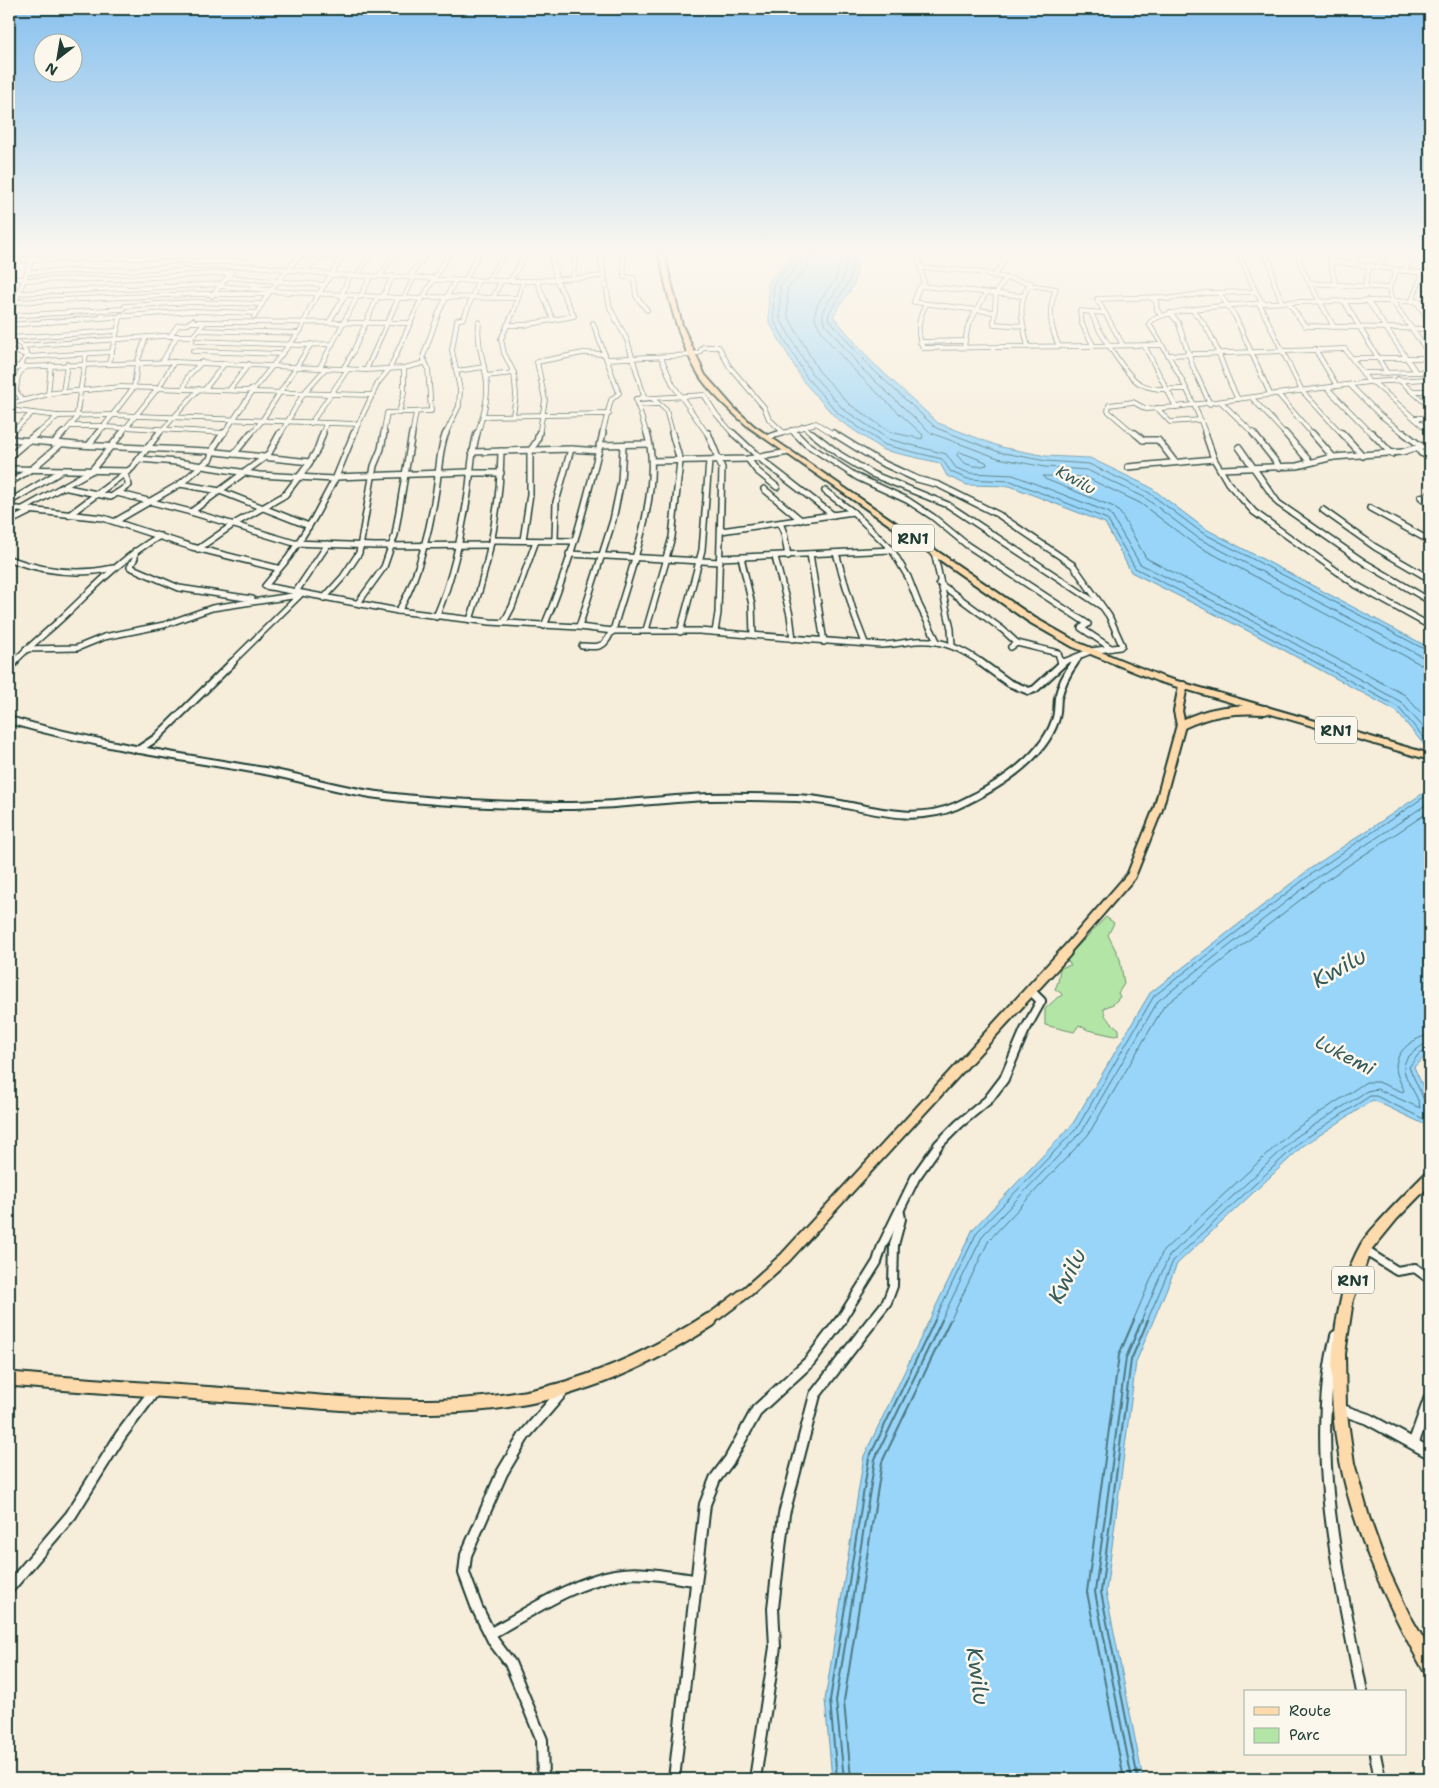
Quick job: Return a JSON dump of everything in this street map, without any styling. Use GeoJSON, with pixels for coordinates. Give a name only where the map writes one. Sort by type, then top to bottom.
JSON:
{"type":"FeatureCollection","features":[{"type":"Feature","properties":{"kind":"highway","name":"RN1"},"geometry":{"type":"LineString","coordinates":[[685,337],[702,376],[721,398],[752,427],[1039,624],[1124,666],[1183,686],[1430,757]]}},
{"type":"Feature","properties":{"kind":"highway","name":"RN1"},"geometry":{"type":"LineString","coordinates":[[1430,1178],[1393,1213],[1364,1250],[1342,1317],[1337,1370],[1337,1399],[1348,1467],[1376,1558],[1392,1596],[1430,1665]]}},
{"type":"Feature","properties":{"kind":"main road"},"geometry":{"type":"LineString","coordinates":[[9,1379],[327,1402],[449,1406],[492,1403],[538,1396],[611,1374],[669,1347],[695,1331],[757,1285],[839,1200],[1071,946],[1131,876],[1158,809],[1181,725],[1178,711],[1183,686]]}},
{"type":"Feature","properties":{"kind":"main road"},"geometry":{"type":"LineString","coordinates":[[1181,725],[1203,714],[1220,709],[1267,710]]}},
{"type":"Feature","properties":{"kind":"street"},"geometry":{"type":"LineString","coordinates":[[11,337],[23,346],[27,356]]}},
{"type":"Feature","properties":{"kind":"street"},"geometry":{"type":"LineString","coordinates":[[23,346],[141,337]]}},
{"type":"Feature","properties":{"kind":"street"},"geometry":{"type":"LineString","coordinates":[[89,445],[134,387],[136,364],[146,337]]}},
{"type":"Feature","properties":{"kind":"street"},"geometry":{"type":"LineString","coordinates":[[162,362],[176,337]]}},
{"type":"Feature","properties":{"kind":"street"},"geometry":{"type":"LineString","coordinates":[[187,362],[200,337]]}},
{"type":"Feature","properties":{"kind":"street"},"geometry":{"type":"LineString","coordinates":[[234,353],[247,337]]}},
{"type":"Feature","properties":{"kind":"street"},"geometry":{"type":"LineString","coordinates":[[116,522],[180,484],[210,459],[213,451],[254,390],[294,337]]}},
{"type":"Feature","properties":{"kind":"street"},"geometry":{"type":"LineString","coordinates":[[320,367],[335,337]]}},
{"type":"Feature","properties":{"kind":"street"},"geometry":{"type":"LineString","coordinates":[[311,423],[345,369],[359,337]]}},
{"type":"Feature","properties":{"kind":"street"},"geometry":{"type":"LineString","coordinates":[[366,370],[381,337]]}},
{"type":"Feature","properties":{"kind":"street"},"geometry":{"type":"LineString","coordinates":[[404,337],[390,368],[378,383],[335,478],[309,526],[289,557],[264,584],[298,593],[398,611],[470,620],[613,631],[715,632],[824,642],[897,645],[917,641],[937,641],[969,654],[1009,683],[1029,691],[1036,689],[1061,663],[1091,651],[1120,647],[1123,643],[1082,575],[1073,565],[999,515],[939,485],[917,479],[880,462],[816,423],[769,437]]}},
{"type":"Feature","properties":{"kind":"street"},"geometry":{"type":"LineString","coordinates":[[324,598],[342,577],[358,553],[373,475],[381,448],[386,413],[431,411],[428,368],[424,363],[424,352],[431,337]]}},
{"type":"Feature","properties":{"kind":"street"},"geometry":{"type":"LineString","coordinates":[[398,611],[407,598],[424,545],[436,493],[444,437],[459,406],[460,390],[452,350],[453,337]]}},
{"type":"Feature","properties":{"kind":"street"},"geometry":{"type":"LineString","coordinates":[[436,616],[445,597],[458,546],[468,497],[472,452],[484,416],[487,394],[486,376],[477,337]]}},
{"type":"Feature","properties":{"kind":"street"},"geometry":{"type":"LineString","coordinates":[[502,337],[504,353],[514,373],[516,395],[513,416]]}},
{"type":"Feature","properties":{"kind":"street"},"geometry":{"type":"LineString","coordinates":[[544,626],[554,603],[582,517],[611,400],[619,393],[598,337]]}},
{"type":"Feature","properties":{"kind":"street"},"geometry":{"type":"LineString","coordinates":[[626,337],[644,396],[636,399]]}},
{"type":"Feature","properties":{"kind":"street"},"geometry":{"type":"LineString","coordinates":[[920,337],[923,348],[1162,345]]}},
{"type":"Feature","properties":{"kind":"street"},"geometry":{"type":"LineString","coordinates":[[964,347],[965,337]]}},
{"type":"Feature","properties":{"kind":"street"},"geometry":{"type":"LineString","coordinates":[[1026,337],[1028,347]]}},
{"type":"Feature","properties":{"kind":"street"},"geometry":{"type":"LineString","coordinates":[[1057,337],[1059,346]]}},
{"type":"Feature","properties":{"kind":"street"},"geometry":{"type":"LineString","coordinates":[[1089,337],[1093,346]]}},
{"type":"Feature","properties":{"kind":"street"},"geometry":{"type":"LineString","coordinates":[[1104,337],[1133,379],[1140,385],[1168,389],[1185,389]]}},
{"type":"Feature","properties":{"kind":"street"},"geometry":{"type":"LineString","coordinates":[[1118,337],[1123,345]]}},
{"type":"Feature","properties":{"kind":"street"},"geometry":{"type":"LineString","coordinates":[[1157,337],[1169,355],[1188,392],[1201,420],[1214,458],[1228,483],[1238,496],[1264,521],[1356,585],[1430,626]]}},
{"type":"Feature","properties":{"kind":"street"},"geometry":{"type":"LineString","coordinates":[[1183,337],[1210,404]]}},
{"type":"Feature","properties":{"kind":"street"},"geometry":{"type":"LineString","coordinates":[[1211,337],[1227,380],[1238,399]]}},
{"type":"Feature","properties":{"kind":"street"},"geometry":{"type":"LineString","coordinates":[[1245,337],[1270,394]]}},
{"type":"Feature","properties":{"kind":"street"},"geometry":{"type":"LineString","coordinates":[[1276,337],[1302,391],[1362,456]]}},
{"type":"Feature","properties":{"kind":"street"},"geometry":{"type":"LineString","coordinates":[[1366,337],[1387,373]]}},
{"type":"Feature","properties":{"kind":"street"},"geometry":{"type":"LineString","coordinates":[[1392,337],[1416,372]]}},
{"type":"Feature","properties":{"kind":"street"},"geometry":{"type":"LineString","coordinates":[[1417,337],[1430,357]]}},
{"type":"Feature","properties":{"kind":"street"},"geometry":{"type":"LineString","coordinates":[[109,363],[115,340]]}},
{"type":"Feature","properties":{"kind":"street"},"geometry":{"type":"LineString","coordinates":[[197,341],[332,344]]}},
{"type":"Feature","properties":{"kind":"street"},"geometry":{"type":"LineString","coordinates":[[920,342],[963,341]]}},
{"type":"Feature","properties":{"kind":"street"},"geometry":{"type":"LineString","coordinates":[[234,454],[262,422],[278,393],[298,367],[311,344]]}},
{"type":"Feature","properties":{"kind":"street"},"geometry":{"type":"LineString","coordinates":[[1144,345],[1176,407]]}},
{"type":"Feature","properties":{"kind":"street"},"geometry":{"type":"LineString","coordinates":[[523,540],[532,477],[530,451],[537,441],[541,427],[540,421],[545,414],[543,383],[537,362],[582,353],[606,357],[661,357],[700,353],[703,347],[719,347],[729,366],[764,407],[770,419],[784,432]]}},
{"type":"Feature","properties":{"kind":"street"},"geometry":{"type":"LineString","coordinates":[[1315,349],[1337,386]]}},
{"type":"Feature","properties":{"kind":"street"},"geometry":{"type":"LineString","coordinates":[[1169,355],[1345,349],[1370,382],[1374,383],[1430,432]]}},
{"type":"Feature","properties":{"kind":"street"},"geometry":{"type":"LineString","coordinates":[[9,350],[27,356],[112,352]]}},
{"type":"Feature","properties":{"kind":"street"},"geometry":{"type":"LineString","coordinates":[[193,351],[281,354]]}},
{"type":"Feature","properties":{"kind":"street"},"geometry":{"type":"LineString","coordinates":[[53,444],[77,416],[78,390],[86,354]]}},
{"type":"Feature","properties":{"kind":"street"},"geometry":{"type":"LineString","coordinates":[[9,375],[19,367],[27,356]]}},
{"type":"Feature","properties":{"kind":"street"},"geometry":{"type":"LineString","coordinates":[[661,357],[673,385],[706,431],[722,468],[718,613],[715,632]]}},
{"type":"Feature","properties":{"kind":"street"},"geometry":{"type":"LineString","coordinates":[[1352,358],[1430,357]]}},
{"type":"Feature","properties":{"kind":"street"},"geometry":{"type":"LineString","coordinates":[[23,509],[91,471],[160,387],[174,362]]}},
{"type":"Feature","properties":{"kind":"street"},"geometry":{"type":"LineString","coordinates":[[9,365],[19,367],[67,364],[202,362],[366,370],[404,368],[424,363]]}},
{"type":"Feature","properties":{"kind":"street"},"geometry":{"type":"LineString","coordinates":[[184,388],[188,376],[202,362]]}},
{"type":"Feature","properties":{"kind":"street"},"geometry":{"type":"LineString","coordinates":[[69,515],[127,473],[146,448],[224,363]]}},
{"type":"Feature","properties":{"kind":"street"},"geometry":{"type":"LineString","coordinates":[[63,392],[67,364]]}},
{"type":"Feature","properties":{"kind":"street"},"geometry":{"type":"LineString","coordinates":[[230,389],[248,364]]}},
{"type":"Feature","properties":{"kind":"street"},"geometry":{"type":"LineString","coordinates":[[48,394],[51,365]]}},
{"type":"Feature","properties":{"kind":"street"},"geometry":{"type":"LineString","coordinates":[[22,400],[16,391],[18,376],[25,366]]}},
{"type":"Feature","properties":{"kind":"street"},"geometry":{"type":"LineString","coordinates":[[191,512],[245,473],[272,450],[303,394],[326,368]]}},
{"type":"Feature","properties":{"kind":"street"},"geometry":{"type":"LineString","coordinates":[[399,413],[404,393],[404,368]]}},
{"type":"Feature","properties":{"kind":"street"},"geometry":{"type":"LineString","coordinates":[[457,371],[484,368]]}},
{"type":"Feature","properties":{"kind":"street"},"geometry":{"type":"LineString","coordinates":[[1363,373],[1430,372]]}},
{"type":"Feature","properties":{"kind":"street"},"geometry":{"type":"LineString","coordinates":[[486,376],[514,373]]}},
{"type":"Feature","properties":{"kind":"street"},"geometry":{"type":"LineString","coordinates":[[9,375],[18,376]]}},
{"type":"Feature","properties":{"kind":"street"},"geometry":{"type":"LineString","coordinates":[[1398,379],[1429,405]]}},
{"type":"Feature","properties":{"kind":"street"},"geometry":{"type":"LineString","coordinates":[[1175,462],[1158,440],[1143,440],[1108,411],[1109,405],[1133,402],[1146,409],[1176,407],[1370,382],[1398,379],[1430,379]]}},
{"type":"Feature","properties":{"kind":"street"},"geometry":{"type":"LineString","coordinates":[[1350,385],[1420,448],[1421,453],[1430,457]]}},
{"type":"Feature","properties":{"kind":"street"},"geometry":{"type":"LineString","coordinates":[[9,403],[48,394],[78,390],[134,387],[372,395]]}},
{"type":"Feature","properties":{"kind":"street"},"geometry":{"type":"LineString","coordinates":[[1326,388],[1392,454]]}},
{"type":"Feature","properties":{"kind":"street"},"geometry":{"type":"LineString","coordinates":[[1411,391],[1430,391]]}},
{"type":"Feature","properties":{"kind":"street"},"geometry":{"type":"LineString","coordinates":[[1278,394],[1333,457]]}},
{"type":"Feature","properties":{"kind":"street"},"geometry":{"type":"LineString","coordinates":[[636,399],[704,395],[728,429],[833,515]]}},
{"type":"Feature","properties":{"kind":"street"},"geometry":{"type":"LineString","coordinates":[[1252,398],[1268,413],[1310,462]]}},
{"type":"Feature","properties":{"kind":"street"},"geometry":{"type":"LineString","coordinates":[[582,646],[601,646],[607,641],[609,634],[613,631],[645,509],[652,461],[636,399]]}},
{"type":"Feature","properties":{"kind":"street"},"geometry":{"type":"LineString","coordinates":[[646,630],[672,537],[680,461],[666,410],[653,399]]}},
{"type":"Feature","properties":{"kind":"street"},"geometry":{"type":"LineString","coordinates":[[1221,402],[1257,437],[1280,467]]}},
{"type":"Feature","properties":{"kind":"street"},"geometry":{"type":"LineString","coordinates":[[637,405],[658,404]]}},
{"type":"Feature","properties":{"kind":"street"},"geometry":{"type":"LineString","coordinates":[[1157,408],[1170,422],[1201,420]]}},
{"type":"Feature","properties":{"kind":"street"},"geometry":{"type":"LineString","coordinates":[[9,410],[58,416],[112,415],[233,421],[358,424]]}},
{"type":"Feature","properties":{"kind":"street"},"geometry":{"type":"LineString","coordinates":[[358,603],[384,567],[391,545],[407,473],[408,451],[416,412]]}},
{"type":"Feature","properties":{"kind":"street"},"geometry":{"type":"LineString","coordinates":[[9,435],[32,413]]}},
{"type":"Feature","properties":{"kind":"street"},"geometry":{"type":"LineString","coordinates":[[484,416],[609,414]]}},
{"type":"Feature","properties":{"kind":"street"},"geometry":{"type":"LineString","coordinates":[[9,458],[58,416]]}},
{"type":"Feature","properties":{"kind":"street"},"geometry":{"type":"LineString","coordinates":[[1415,418],[1430,418]]}},
{"type":"Feature","properties":{"kind":"street"},"geometry":{"type":"LineString","coordinates":[[198,549],[234,524],[285,494],[300,478],[317,450],[326,423]]}},
{"type":"Feature","properties":{"kind":"street"},"geometry":{"type":"LineString","coordinates":[[70,426],[225,433]]}},
{"type":"Feature","properties":{"kind":"street"},"geometry":{"type":"LineString","coordinates":[[803,426],[840,455],[872,474],[948,505],[1103,608]]}},
{"type":"Feature","properties":{"kind":"street"},"geometry":{"type":"LineString","coordinates":[[791,430],[806,444],[857,477],[907,500],[933,517],[967,546],[1088,624],[1081,628],[1111,648]]}},
{"type":"Feature","properties":{"kind":"street"},"geometry":{"type":"LineString","coordinates":[[9,439],[53,444],[213,451],[310,462]]}},
{"type":"Feature","properties":{"kind":"street"},"geometry":{"type":"LineString","coordinates":[[9,484],[60,444]]}},
{"type":"Feature","properties":{"kind":"street"},"geometry":{"type":"LineString","coordinates":[[472,452],[599,448],[649,444]]}},
{"type":"Feature","properties":{"kind":"street"},"geometry":{"type":"LineString","coordinates":[[1221,469],[1280,467],[1333,457],[1392,454],[1430,444]]}},
{"type":"Feature","properties":{"kind":"street"},"geometry":{"type":"LineString","coordinates":[[579,627],[612,520],[621,481],[623,446]]}},
{"type":"Feature","properties":{"kind":"street"},"geometry":{"type":"LineString","coordinates":[[1239,447],[1278,503],[1365,563],[1430,601]]}},
{"type":"Feature","properties":{"kind":"street"},"geometry":{"type":"LineString","coordinates":[[555,540],[558,513],[556,502],[570,449]]}},
{"type":"Feature","properties":{"kind":"street"},"geometry":{"type":"LineString","coordinates":[[470,620],[489,559],[497,514],[501,451]]}},
{"type":"Feature","properties":{"kind":"street"},"geometry":{"type":"LineString","coordinates":[[652,461],[748,459],[789,452]]}},
{"type":"Feature","properties":{"kind":"street"},"geometry":{"type":"LineString","coordinates":[[1128,467],[1214,458]]}},
{"type":"Feature","properties":{"kind":"street"},"geometry":{"type":"LineString","coordinates":[[139,459],[300,478],[335,478],[438,472],[501,473]]}},
{"type":"Feature","properties":{"kind":"street"},"geometry":{"type":"LineString","coordinates":[[748,459],[757,471],[777,487],[764,489],[801,520]]}},
{"type":"Feature","properties":{"kind":"street"},"geometry":{"type":"LineString","coordinates":[[680,632],[700,560],[709,461]]}},
{"type":"Feature","properties":{"kind":"street"},"geometry":{"type":"LineString","coordinates":[[9,469],[127,473]]}},
{"type":"Feature","properties":{"kind":"street"},"geometry":{"type":"LineString","coordinates":[[9,502],[63,470]]}},
{"type":"Feature","properties":{"kind":"street"},"geometry":{"type":"LineString","coordinates":[[63,487],[111,497],[129,485],[127,473]]}},
{"type":"Feature","properties":{"kind":"street"},"geometry":{"type":"LineString","coordinates":[[180,484],[220,491],[309,526]]}},
{"type":"Feature","properties":{"kind":"street"},"geometry":{"type":"LineString","coordinates":[[825,491],[853,512],[892,550],[908,577],[919,605],[937,641]]}},
{"type":"Feature","properties":{"kind":"street"},"geometry":{"type":"LineString","coordinates":[[117,493],[298,543],[360,546],[458,546],[523,540],[573,541]]}},
{"type":"Feature","properties":{"kind":"street"},"geometry":{"type":"LineString","coordinates":[[1430,495],[1421,497],[1430,504]]}},
{"type":"Feature","properties":{"kind":"street"},"geometry":{"type":"LineString","coordinates":[[9,508],[116,522],[198,549],[277,568]]}},
{"type":"Feature","properties":{"kind":"street"},"geometry":{"type":"LineString","coordinates":[[1370,508],[1430,541]]}},
{"type":"Feature","properties":{"kind":"street"},"geometry":{"type":"LineString","coordinates":[[9,522],[34,510]]}},
{"type":"Feature","properties":{"kind":"street"},"geometry":{"type":"LineString","coordinates":[[1323,510],[1400,563],[1430,579]]}},
{"type":"Feature","properties":{"kind":"street"},"geometry":{"type":"LineString","coordinates":[[720,531],[853,512]]}},
{"type":"Feature","properties":{"kind":"street"},"geometry":{"type":"LineString","coordinates":[[780,523],[784,533],[788,556]]}},
{"type":"Feature","properties":{"kind":"street"},"geometry":{"type":"LineString","coordinates":[[9,668],[26,649],[116,567],[135,551],[160,536]]}},
{"type":"Feature","properties":{"kind":"street"},"geometry":{"type":"LineString","coordinates":[[504,622],[512,607],[536,541]]}},
{"type":"Feature","properties":{"kind":"street"},"geometry":{"type":"LineString","coordinates":[[138,750],[156,738],[298,593],[328,544]]}},
{"type":"Feature","properties":{"kind":"street"},"geometry":{"type":"LineString","coordinates":[[569,554],[720,560],[741,557],[775,557],[892,550]]}},
{"type":"Feature","properties":{"kind":"street"},"geometry":{"type":"LineString","coordinates":[[135,551],[135,558],[130,566],[179,588],[258,600]]}},
{"type":"Feature","properties":{"kind":"street"},"geometry":{"type":"LineString","coordinates":[[934,552],[951,629],[952,646]]}},
{"type":"Feature","properties":{"kind":"street"},"geometry":{"type":"LineString","coordinates":[[836,553],[855,617],[865,643]]}},
{"type":"Feature","properties":{"kind":"street"},"geometry":{"type":"LineString","coordinates":[[810,554],[823,623],[824,642]]}},
{"type":"Feature","properties":{"kind":"street"},"geometry":{"type":"LineString","coordinates":[[741,557],[752,605],[754,635]]}},
{"type":"Feature","properties":{"kind":"street"},"geometry":{"type":"LineString","coordinates":[[775,557],[790,616],[792,639]]}},
{"type":"Feature","properties":{"kind":"street"},"geometry":{"type":"LineString","coordinates":[[9,559],[31,568],[64,574],[81,574],[116,567]]}},
{"type":"Feature","properties":{"kind":"street"},"geometry":{"type":"LineString","coordinates":[[940,584],[1003,630],[1017,643],[1056,652],[1061,663]]}},
{"type":"Feature","properties":{"kind":"street"},"geometry":{"type":"LineString","coordinates":[[26,649],[77,648],[104,637],[164,625],[192,614],[258,600],[289,597],[298,593]]}},
{"type":"Feature","properties":{"kind":"street"},"geometry":{"type":"LineString","coordinates":[[1011,647],[1017,643]]}},
{"type":"Feature","properties":{"kind":"street"},"geometry":{"type":"LineString","coordinates":[[9,720],[44,730],[138,750],[270,772],[376,795],[424,800],[561,806],[711,797],[801,798],[907,815],[947,809],[956,805],[1017,768],[1038,749],[1048,738],[1056,719],[1062,685],[1068,672],[1082,655]]}},
{"type":"Feature","properties":{"kind":"street"},"geometry":{"type":"LineString","coordinates":[[674,1779],[705,1504],[715,1479],[730,1459],[757,1410],[809,1362],[835,1330],[877,1262],[882,1246],[915,1178],[939,1144],[959,1124],[988,1100],[1004,1079],[1024,1032],[1040,1006],[1041,1001],[1038,996],[1030,990]]}},
{"type":"Feature","properties":{"kind":"street"},"geometry":{"type":"LineString","coordinates":[[755,1779],[775,1647],[773,1608],[784,1514],[815,1395],[887,1302],[893,1286],[894,1245],[901,1219],[900,1212]]}},
{"type":"Feature","properties":{"kind":"street"},"geometry":{"type":"LineString","coordinates":[[1364,1250],[1397,1271],[1410,1266],[1420,1269],[1430,1279]]}},
{"type":"Feature","properties":{"kind":"street"},"geometry":{"type":"LineString","coordinates":[[1342,1317],[1333,1349],[1327,1388],[1327,1490],[1334,1543],[1362,1690]]}},
{"type":"Feature","properties":{"kind":"street"},"geometry":{"type":"LineString","coordinates":[[543,1779],[542,1740],[510,1663],[494,1642],[477,1608],[464,1573],[466,1555],[502,1473],[524,1436],[553,1400],[567,1387]]}},
{"type":"Feature","properties":{"kind":"street"},"geometry":{"type":"LineString","coordinates":[[9,1588],[71,1515],[121,1435],[155,1390]]}},
{"type":"Feature","properties":{"kind":"street"},"geometry":{"type":"LineString","coordinates":[[1414,1442],[1430,1397]]}},
{"type":"Feature","properties":{"kind":"street"},"geometry":{"type":"LineString","coordinates":[[1340,1409],[1368,1419],[1414,1442],[1430,1453]]}},
{"type":"Feature","properties":{"kind":"street"},"geometry":{"type":"LineString","coordinates":[[491,1633],[586,1583],[616,1575],[654,1575],[695,1580]]}},
{"type":"Feature","properties":{"kind":"street"},"geometry":{"type":"LineString","coordinates":[[1375,1756],[1380,1779]]}},
{"type":"Feature","properties":{"kind":"green space"},"geometry":{"type":"Polygon","coordinates":[[[1106,917],[1114,923],[1108,935],[1120,959],[1124,984],[1118,993],[1120,997],[1113,1004],[1104,1008],[1104,1012],[1108,1020],[1119,1029],[1119,1034],[1115,1036],[1088,1030],[1079,1025],[1074,1032],[1045,1025],[1045,1009],[1058,997],[1062,996],[1055,989],[1060,968],[1071,965],[1067,960],[1068,956],[1106,917]]]}},
{"type":"Feature","properties":{"kind":"water","name":"Kwilu"},"geometry":{"type":"Polygon","coordinates":[[[778,337],[851,337],[870,360],[938,423],[1001,447],[1046,456],[1090,458],[1150,487],[1204,528],[1430,648],[1430,752],[1396,711],[1254,634],[1131,572],[1105,523],[1010,486],[967,485],[947,476],[940,463],[883,450],[836,418],[803,381],[778,337]]]}},
{"type":"Feature","properties":{"kind":"water"},"geometry":{"type":"Polygon","coordinates":[[[1430,784],[1430,1052],[1414,1067],[1430,1102],[1430,1127],[1373,1100],[1303,1146],[1177,1264],[1136,1362],[1106,1592],[1143,1779],[832,1779],[825,1700],[864,1456],[973,1229],[1072,1125],[1150,993],[1311,868],[1425,792],[1430,784]]]}},
{"type":"Feature","properties":{"kind":"water label","name":"Lukemi"},"geometry":{"type":"Point","coordinates":[1345,1055]}}]}
